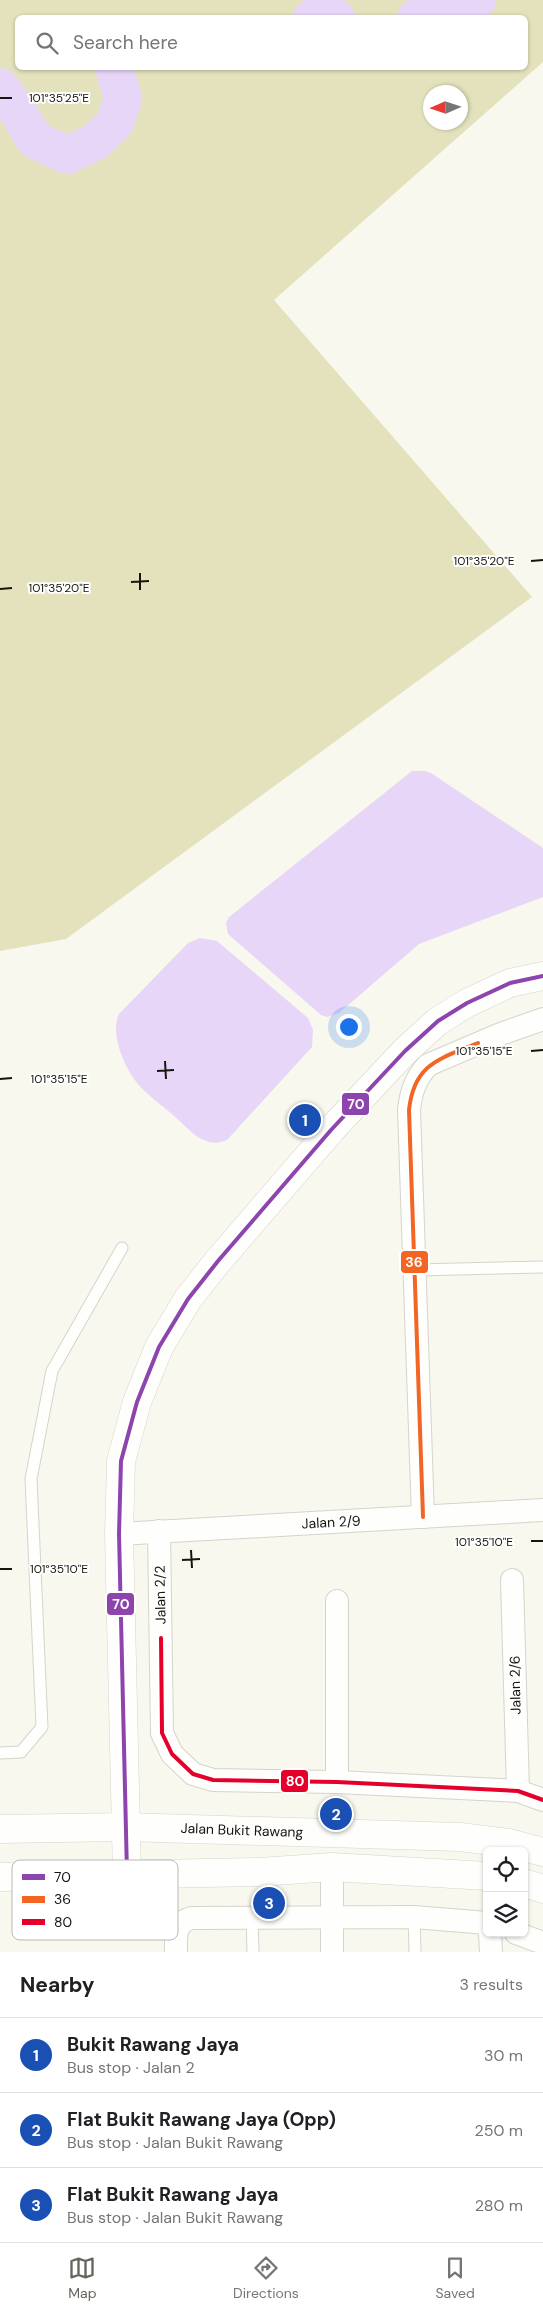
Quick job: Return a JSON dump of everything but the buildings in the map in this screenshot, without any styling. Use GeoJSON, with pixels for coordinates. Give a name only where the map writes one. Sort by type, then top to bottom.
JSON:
{"type":"FeatureCollection","features":[{"type":"Feature","properties":{"kind":"street"},"geometry":{"type":"LineString","coordinates":[[126,1860],[119,1534],[121,1461],[137,1402],[159,1347],[188,1298],[331,1130],[425,1033],[438,1021],[467,1003],[510,983],[543,976]]}},
{"type":"Feature","properties":{"kind":"street"},"geometry":{"type":"LineString","coordinates":[[423,1517],[409,1110],[411,1095],[419,1075],[428,1065],[543,1019]]}},
{"type":"Feature","properties":{"kind":"street","name":"Jalan 2/9"},"geometry":{"type":"LineString","coordinates":[[119,1534],[543,1510]]}},
{"type":"Feature","properties":{"kind":"street","name":"Jalan 2/2"},"geometry":{"type":"LineString","coordinates":[[159,1531],[162,1733],[172,1754],[193,1774],[213,1780],[337,1782],[518,1791],[543,1800]]}},
{"type":"Feature","properties":{"kind":"street","name":"Jalan 2/6"},"geometry":{"type":"LineString","coordinates":[[512,1580],[518,1791]]}},
{"type":"Feature","properties":{"kind":"street"},"geometry":{"type":"LineString","coordinates":[[337,1601],[337,1782]]}},
{"type":"Feature","properties":{"kind":"street","name":"Jalan Bukit Rawang"},"geometry":{"type":"LineString","coordinates":[[0,1829],[125,1827],[460,1837],[509,1843],[543,1852]]}},
{"type":"Feature","properties":{"kind":"street"},"geometry":{"type":"LineString","coordinates":[[332,1867],[332,1952]]}},
{"type":"Feature","properties":{"kind":"street"},"geometry":{"type":"LineString","coordinates":[[178,1873],[260,1872],[332,1867],[483,1876]]}},
{"type":"Feature","properties":{"kind":"street"},"geometry":{"type":"LineString","coordinates":[[528,1884],[543,1889]]}},
{"type":"Feature","properties":{"kind":"street"},"geometry":{"type":"LineString","coordinates":[[178,1927],[186,1919],[332,1917],[414,1917],[483,1924]]}},
{"type":"Feature","properties":{"kind":"street"},"geometry":{"type":"LineString","coordinates":[[490,1937],[491,1952]]}},
{"type":"Feature","properties":{"kind":"street"},"geometry":{"type":"LineString","coordinates":[[527,1937],[543,1943]]}},
{"type":"Feature","properties":{"kind":"lane"},"geometry":{"type":"LineString","coordinates":[[0,1753],[22,1752],[42,1727],[31,1479],[52,1371],[122,1248]]}},
{"type":"Feature","properties":{"kind":"lane"},"geometry":{"type":"LineString","coordinates":[[415,1270],[543,1267]]}},
{"type":"Feature","properties":{"kind":"lane"},"geometry":{"type":"LineString","coordinates":[[414,1917],[415,1952]]}},
{"type":"Feature","properties":{"kind":"lane"},"geometry":{"type":"LineString","coordinates":[[252,1918],[253,1952]]}},
{"type":"Feature","properties":{"kind":"shaded area"},"geometry":{"type":"Polygon","coordinates":[[[0,0],[543,0],[543,62],[468,128],[468,85],[423,85],[423,130],[466,130],[274,300],[532,597],[66,939],[0,951],[0,0]]]}},
{"type":"Feature","properties":{"kind":"shaded area"},"geometry":{"type":"Polygon","coordinates":[[[412,771],[431,773],[543,848],[543,897],[419,944],[339,1013],[327,1017],[321,1015],[228,934],[226,923],[229,917],[412,771]]]}},
{"type":"Feature","properties":{"kind":"shaded area"},"geometry":{"type":"Polygon","coordinates":[[[200,938],[217,941],[308,1018],[313,1030],[312,1047],[227,1140],[216,1143],[196,1136],[138,1084],[122,1056],[116,1030],[119,1014],[188,943],[200,938]]]}},
{"type":"Feature","properties":{"kind":"waterway"},"geometry":{"type":"LineString","coordinates":[[426,15],[477,0]]}},
{"type":"Feature","properties":{"kind":"waterway"},"geometry":{"type":"LineString","coordinates":[[0,87],[35,140],[67,155],[95,142],[115,123],[123,98],[115,70]]}},
{"type":"Feature","properties":{"kind":"transit line","name":"70"},"geometry":{"type":"LineString","coordinates":[[127,1860],[119,1534],[121,1461],[137,1402],[159,1347],[188,1299],[218,1261],[331,1130],[405,1051],[438,1021],[467,1003],[510,983],[543,976]]}},
{"type":"Feature","properties":{"kind":"transit line","name":"36"},"geometry":{"type":"LineString","coordinates":[[423,1517],[409,1110],[412,1094],[423,1072],[441,1059],[478,1043]]}},
{"type":"Feature","properties":{"kind":"transit line","name":"80"},"geometry":{"type":"LineString","coordinates":[[161,1638],[162,1733],[172,1754],[193,1774],[213,1780],[337,1782],[518,1791],[543,1800]]}},
{"type":"Feature","properties":{"kind":"place","name":"Bukit Rawang Jaya"},"geometry":{"type":"Point","coordinates":[305,1120]}},
{"type":"Feature","properties":{"kind":"place","name":"Flat Bukit Rawang Jaya (Opp)"},"geometry":{"type":"Point","coordinates":[336,1814]}},
{"type":"Feature","properties":{"kind":"place","name":"Flat Bukit Rawang Jaya"},"geometry":{"type":"Point","coordinates":[269,1903]}}]}
